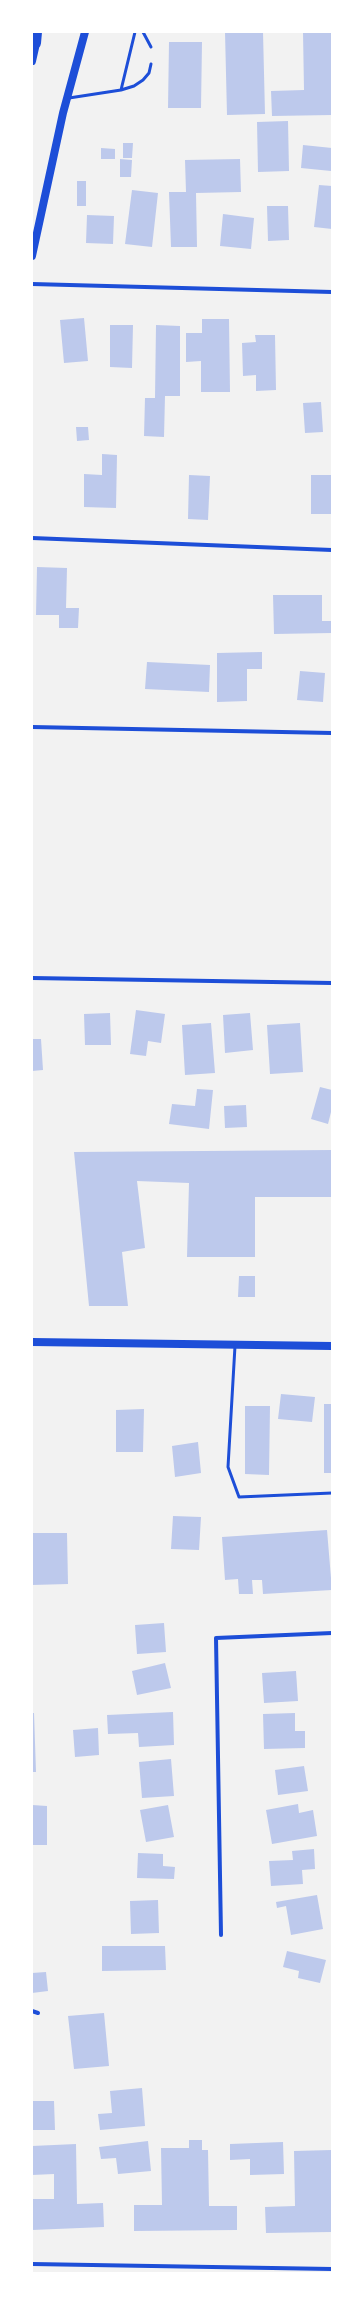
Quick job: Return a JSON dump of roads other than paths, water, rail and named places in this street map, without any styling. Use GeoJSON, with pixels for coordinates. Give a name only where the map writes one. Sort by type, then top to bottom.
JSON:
{"type":"FeatureCollection","features":[{"type":"Feature","properties":{"kind":"main road"},"geometry":{"type":"LineString","coordinates":[[32,256],[67,98],[85,32]]}},
{"type":"Feature","properties":{"kind":"main road"},"geometry":{"type":"LineString","coordinates":[[32,61],[37,36]]}},
{"type":"Feature","properties":{"kind":"main road"},"geometry":{"type":"LineString","coordinates":[[32,1342],[332,1346]]}},
{"type":"Feature","properties":{"kind":"street"},"geometry":{"type":"LineString","coordinates":[[32,284],[332,292]]}},
{"type":"Feature","properties":{"kind":"street"},"geometry":{"type":"LineString","coordinates":[[32,538],[332,550]]}},
{"type":"Feature","properties":{"kind":"street"},"geometry":{"type":"LineString","coordinates":[[32,727],[332,733]]}},
{"type":"Feature","properties":{"kind":"street"},"geometry":{"type":"LineString","coordinates":[[32,978],[332,983]]}},
{"type":"Feature","properties":{"kind":"street"},"geometry":{"type":"LineString","coordinates":[[221,1935],[216,1638],[332,1633]]}},
{"type":"Feature","properties":{"kind":"street"},"geometry":{"type":"LineString","coordinates":[[32,2010],[38,2013]]}},
{"type":"Feature","properties":{"kind":"street"},"geometry":{"type":"LineString","coordinates":[[32,2264],[332,2269]]}},
{"type":"Feature","properties":{"kind":"lane"},"geometry":{"type":"LineString","coordinates":[[121,90],[135,32]]}},
{"type":"Feature","properties":{"kind":"lane"},"geometry":{"type":"LineString","coordinates":[[143,32],[151,47]]}},
{"type":"Feature","properties":{"kind":"lane"},"geometry":{"type":"LineString","coordinates":[[67,98],[121,90],[143,80],[149,73],[151,64]]}},
{"type":"Feature","properties":{"kind":"lane"},"geometry":{"type":"LineString","coordinates":[[235,1344],[228,1467],[239,1497],[332,1494]]}}]}
